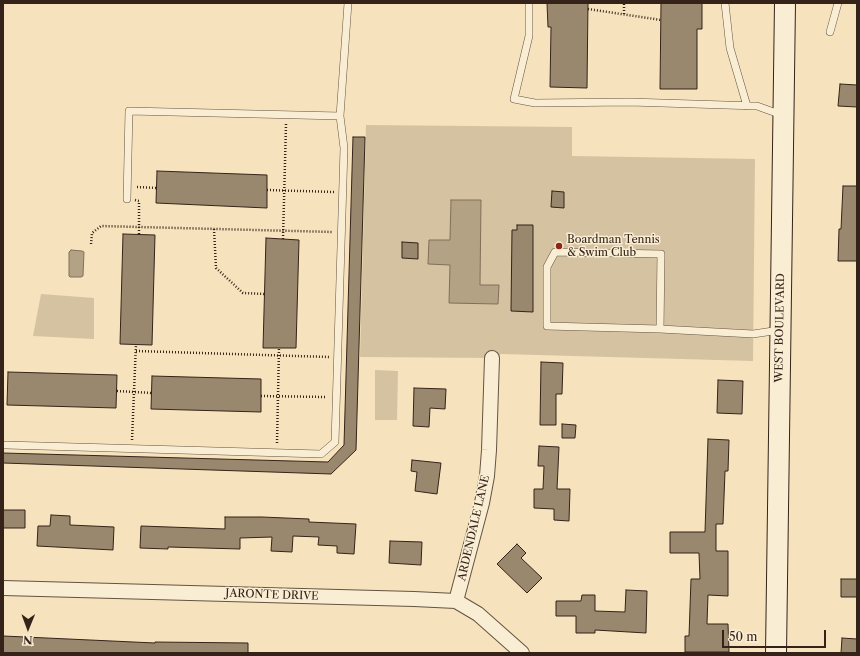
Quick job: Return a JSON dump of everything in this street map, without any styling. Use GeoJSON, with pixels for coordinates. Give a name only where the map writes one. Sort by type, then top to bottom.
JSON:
{"type":"FeatureCollection","features":[{"type":"Feature","properties":{"kind":"street","name":"WEST BOULEVARD"},"geometry":{"type":"LineString","coordinates":[[776,653],[785,3]]}},
{"type":"Feature","properties":{"kind":"street","name":"ARDENDALE LANE"},"geometry":{"type":"LineString","coordinates":[[456,601],[482,503],[487,476],[492,358]]}},
{"type":"Feature","properties":{"kind":"street","name":"JARONTE DRIVE"},"geometry":{"type":"LineString","coordinates":[[3,588],[456,601],[478,614],[522,653]]}},
{"type":"Feature","properties":{"kind":"lane"},"geometry":{"type":"LineString","coordinates":[[6,445],[321,454],[335,442],[344,148],[340,116],[348,3]]}},
{"type":"Feature","properties":{"kind":"lane"},"geometry":{"type":"LineString","coordinates":[[529,3],[529,36],[514,99],[535,102],[630,102],[756,106],[783,115]]}},
{"type":"Feature","properties":{"kind":"lane"},"geometry":{"type":"LineString","coordinates":[[725,3],[730,48],[747,106]]}},
{"type":"Feature","properties":{"kind":"lane"},"geometry":{"type":"LineString","coordinates":[[830,32],[838,3]]}},
{"type":"Feature","properties":{"kind":"lane"},"geometry":{"type":"LineString","coordinates":[[127,199],[129,111],[340,116]]}},
{"type":"Feature","properties":{"kind":"lane"},"geometry":{"type":"LineString","coordinates":[[660,329],[661,254],[555,252],[548,267],[547,326],[660,329],[753,334],[780,330]]}},
{"type":"Feature","properties":{"kind":"path"},"geometry":{"type":"LineString","coordinates":[[624,3],[624,14]]}},
{"type":"Feature","properties":{"kind":"path"},"geometry":{"type":"LineString","coordinates":[[588,9],[661,20]]}},
{"type":"Feature","properties":{"kind":"path"},"geometry":{"type":"LineString","coordinates":[[283,239],[287,114]]}},
{"type":"Feature","properties":{"kind":"path"},"geometry":{"type":"LineString","coordinates":[[127,187],[157,188]]}},
{"type":"Feature","properties":{"kind":"path"},"geometry":{"type":"LineString","coordinates":[[267,190],[342,192]]}},
{"type":"Feature","properties":{"kind":"path"},"geometry":{"type":"LineString","coordinates":[[127,199],[139,201],[139,235]]}},
{"type":"Feature","properties":{"kind":"path"},"geometry":{"type":"LineString","coordinates":[[91,244],[92,233],[101,226],[341,232]]}},
{"type":"Feature","properties":{"kind":"path"},"geometry":{"type":"LineString","coordinates":[[214,229],[216,268],[243,293],[265,294]]}},
{"type":"Feature","properties":{"kind":"path"},"geometry":{"type":"LineString","coordinates":[[132,449],[136,344]]}},
{"type":"Feature","properties":{"kind":"path"},"geometry":{"type":"LineString","coordinates":[[277,453],[279,348]]}},
{"type":"Feature","properties":{"kind":"path"},"geometry":{"type":"LineString","coordinates":[[136,351],[338,357]]}},
{"type":"Feature","properties":{"kind":"path"},"geometry":{"type":"LineString","coordinates":[[117,391],[152,393]]}},
{"type":"Feature","properties":{"kind":"path"},"geometry":{"type":"LineString","coordinates":[[261,396],[336,398]]}},
{"type":"Feature","properties":{"kind":"shaded area","name":"Boardman Tennis & Swim Club"},"geometry":{"type":"Polygon","coordinates":[[[366,125],[572,127],[572,156],[755,159],[753,361],[501,354],[492,358],[360,357],[366,125]]]}},
{"type":"Feature","properties":{"kind":"shaded area"},"geometry":{"type":"Polygon","coordinates":[[[451,200],[481,200],[480,285],[499,285],[498,304],[449,303],[450,265],[428,264],[429,240],[450,240],[451,200]]]}},
{"type":"Feature","properties":{"kind":"shaded area"},"geometry":{"type":"Polygon","coordinates":[[[71,250],[84,252],[83,276],[81,277],[69,276],[69,252],[71,250]]]}},
{"type":"Feature","properties":{"kind":"shaded area"},"geometry":{"type":"Polygon","coordinates":[[[41,294],[94,298],[94,339],[33,336],[41,294]]]}},
{"type":"Feature","properties":{"kind":"shaded area"},"geometry":{"type":"Polygon","coordinates":[[[375,370],[398,371],[397,420],[375,420],[375,370]]]}},
{"type":"Feature","properties":{"kind":"building"},"geometry":{"type":"Polygon","coordinates":[[[547,3],[588,3],[587,88],[550,87],[551,27],[548,27],[547,3]]]}},
{"type":"Feature","properties":{"kind":"building"},"geometry":{"type":"Polygon","coordinates":[[[661,3],[702,3],[702,29],[697,29],[697,89],[660,89],[661,3]]]}},
{"type":"Feature","properties":{"kind":"building"},"geometry":{"type":"Polygon","coordinates":[[[840,84],[857,85],[857,107],[838,106],[840,84]]]}},
{"type":"Feature","properties":{"kind":"building"},"geometry":{"type":"Polygon","coordinates":[[[353,137],[365,137],[356,450],[331,474],[3,463],[3,453],[328,462],[344,445],[353,137]]]}},
{"type":"Feature","properties":{"kind":"building"},"geometry":{"type":"Polygon","coordinates":[[[157,171],[267,175],[267,208],[156,203],[157,171]]]}},
{"type":"Feature","properties":{"kind":"building"},"geometry":{"type":"Polygon","coordinates":[[[843,186],[857,186],[857,261],[838,261],[843,186]]]}},
{"type":"Feature","properties":{"kind":"building"},"geometry":{"type":"Polygon","coordinates":[[[552,191],[564,192],[564,208],[551,207],[552,191]]]}},
{"type":"Feature","properties":{"kind":"building"},"geometry":{"type":"Polygon","coordinates":[[[517,225],[533,225],[533,312],[511,311],[512,230],[517,230],[517,225]]]}},
{"type":"Feature","properties":{"kind":"building"},"geometry":{"type":"Polygon","coordinates":[[[123,234],[155,235],[152,345],[120,344],[123,234]]]}},
{"type":"Feature","properties":{"kind":"building"},"geometry":{"type":"Polygon","coordinates":[[[266,238],[299,240],[296,348],[263,348],[266,238]]]}},
{"type":"Feature","properties":{"kind":"building"},"geometry":{"type":"Polygon","coordinates":[[[402,242],[418,243],[418,259],[402,258],[402,242]]]}},
{"type":"Feature","properties":{"kind":"building"},"geometry":{"type":"Polygon","coordinates":[[[541,362],[563,363],[562,394],[556,394],[556,425],[540,425],[541,362]]]}},
{"type":"Feature","properties":{"kind":"building"},"geometry":{"type":"Polygon","coordinates":[[[8,372],[117,375],[116,408],[7,405],[8,372]]]}},
{"type":"Feature","properties":{"kind":"building"},"geometry":{"type":"Polygon","coordinates":[[[152,376],[261,379],[261,412],[151,409],[152,376]]]}},
{"type":"Feature","properties":{"kind":"building"},"geometry":{"type":"Polygon","coordinates":[[[718,380],[743,381],[742,414],[717,413],[718,380]]]}},
{"type":"Feature","properties":{"kind":"building"},"geometry":{"type":"Polygon","coordinates":[[[414,388],[446,389],[445,409],[430,408],[429,427],[413,426],[414,388]]]}},
{"type":"Feature","properties":{"kind":"building"},"geometry":{"type":"Polygon","coordinates":[[[562,424],[576,425],[575,438],[562,438],[562,424]]]}},
{"type":"Feature","properties":{"kind":"building"},"geometry":{"type":"Polygon","coordinates":[[[708,439],[729,440],[728,471],[725,471],[723,524],[716,524],[716,551],[728,551],[728,596],[708,595],[707,624],[728,624],[729,652],[685,652],[685,636],[689,636],[691,579],[700,579],[699,553],[670,553],[670,532],[705,532],[708,439]]]}},
{"type":"Feature","properties":{"kind":"building"},"geometry":{"type":"Polygon","coordinates":[[[539,446],[559,447],[557,489],[570,489],[569,521],[554,520],[554,509],[534,508],[534,489],[543,489],[544,466],[538,466],[539,446]]]}},
{"type":"Feature","properties":{"kind":"building"},"geometry":{"type":"Polygon","coordinates":[[[412,460],[441,463],[437,494],[415,491],[417,472],[411,471],[412,460]]]}},
{"type":"Feature","properties":{"kind":"building"},"geometry":{"type":"Polygon","coordinates":[[[3,510],[25,510],[25,528],[3,528],[3,510]]]}},
{"type":"Feature","properties":{"kind":"building"},"geometry":{"type":"Polygon","coordinates":[[[51,515],[70,516],[70,525],[114,527],[113,550],[37,546],[38,526],[50,526],[51,515]]]}},
{"type":"Feature","properties":{"kind":"building"},"geometry":{"type":"Polygon","coordinates":[[[225,517],[309,519],[309,522],[356,524],[354,554],[337,553],[337,546],[318,545],[319,537],[293,536],[292,552],[271,551],[272,537],[240,538],[240,549],[168,547],[168,549],[140,548],[141,526],[225,529],[225,517]]]}},
{"type":"Feature","properties":{"kind":"building"},"geometry":{"type":"Polygon","coordinates":[[[390,541],[422,542],[421,565],[389,563],[390,541]]]}},
{"type":"Feature","properties":{"kind":"building"},"geometry":{"type":"Polygon","coordinates":[[[517,544],[526,553],[521,558],[542,578],[527,593],[497,564],[517,544]]]}},
{"type":"Feature","properties":{"kind":"building"},"geometry":{"type":"Polygon","coordinates":[[[841,579],[857,579],[857,597],[841,597],[841,579]]]}},
{"type":"Feature","properties":{"kind":"building"},"geometry":{"type":"Polygon","coordinates":[[[626,590],[647,591],[646,633],[595,630],[595,633],[576,633],[576,616],[556,616],[556,601],[581,601],[582,595],[595,595],[595,611],[625,612],[626,590]]]}},
{"type":"Feature","properties":{"kind":"building"},"geometry":{"type":"Polygon","coordinates":[[[3,636],[155,643],[248,643],[248,653],[3,653],[3,636]]]}},
{"type":"Feature","properties":{"kind":"building"},"geometry":{"type":"Polygon","coordinates":[[[842,638],[857,639],[857,653],[841,653],[842,638]]]}},
{"type":"Feature","properties":{"kind":"place","name":"Boardman Tennis & Swim Club"},"geometry":{"type":"Point","coordinates":[559,246]}}]}
